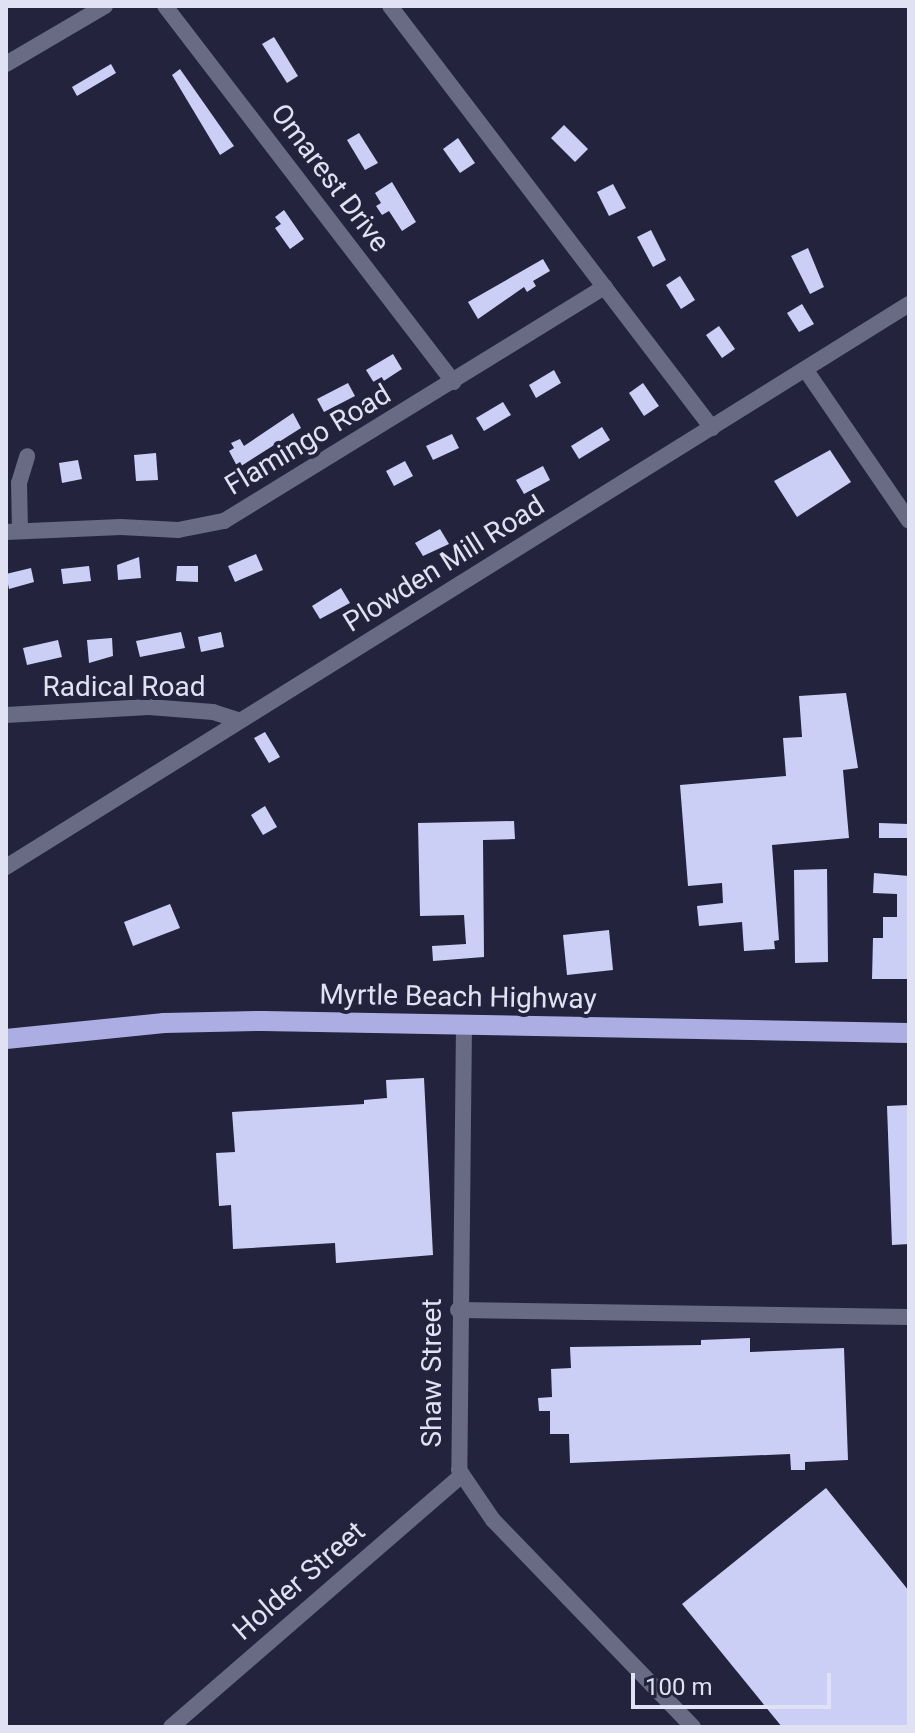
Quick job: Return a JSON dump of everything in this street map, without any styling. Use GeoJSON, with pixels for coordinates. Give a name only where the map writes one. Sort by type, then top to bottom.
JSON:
{"type":"FeatureCollection","features":[{"type":"Feature","properties":{"kind":"main road","name":"Myrtle Beach Highway"},"geometry":{"type":"LineString","coordinates":[[6,1039],[164,1023],[909,1033]]}},
{"type":"Feature","properties":{"kind":"street"},"geometry":{"type":"LineString","coordinates":[[6,64],[105,6]]}},
{"type":"Feature","properties":{"kind":"street","name":"Omarest Drive"},"geometry":{"type":"LineString","coordinates":[[165,6],[453,382]]}},
{"type":"Feature","properties":{"kind":"street"},"geometry":{"type":"LineString","coordinates":[[390,6],[712,428]]}},
{"type":"Feature","properties":{"kind":"street","name":"Flamingo Road"},"geometry":{"type":"LineString","coordinates":[[13,531],[178,530],[224,521],[605,287]]}},
{"type":"Feature","properties":{"kind":"street","name":"Plowden Mill Road"},"geometry":{"type":"LineString","coordinates":[[6,867],[909,304]]}},
{"type":"Feature","properties":{"kind":"street"},"geometry":{"type":"LineString","coordinates":[[805,369],[909,521]]}},
{"type":"Feature","properties":{"kind":"street"},"geometry":{"type":"LineString","coordinates":[[13,531],[19,483],[27,456]]}},
{"type":"Feature","properties":{"kind":"street","name":"Radical Road"},"geometry":{"type":"LineString","coordinates":[[6,715],[149,707],[213,712],[240,721]]}},
{"type":"Feature","properties":{"kind":"street","name":"Shaw Street"},"geometry":{"type":"LineString","coordinates":[[464,1025],[456,1443],[462,1475],[493,1520],[693,1727]]}},
{"type":"Feature","properties":{"kind":"street"},"geometry":{"type":"LineString","coordinates":[[458,1310],[909,1317]]}},
{"type":"Feature","properties":{"kind":"street","name":"Holder Street"},"geometry":{"type":"LineString","coordinates":[[171,1727],[462,1475]]}},
{"type":"Feature","properties":{"kind":"building"},"geometry":{"type":"Polygon","coordinates":[[[274,37],[298,76],[287,83],[262,44],[274,37]]]}},
{"type":"Feature","properties":{"kind":"building"},"geometry":{"type":"Polygon","coordinates":[[[111,64],[116,73],[77,96],[72,87],[111,64]]]}},
{"type":"Feature","properties":{"kind":"building"},"geometry":{"type":"Polygon","coordinates":[[[180,69],[234,146],[220,155],[172,75],[180,69]]]}},
{"type":"Feature","properties":{"kind":"building"},"geometry":{"type":"Polygon","coordinates":[[[564,125],[588,149],[575,162],[551,138],[564,125]]]}},
{"type":"Feature","properties":{"kind":"building"},"geometry":{"type":"Polygon","coordinates":[[[359,133],[378,163],[365,170],[347,140],[359,133]]]}},
{"type":"Feature","properties":{"kind":"building"},"geometry":{"type":"Polygon","coordinates":[[[458,138],[475,163],[460,173],[443,149],[458,138]]]}},
{"type":"Feature","properties":{"kind":"building"},"geometry":{"type":"Polygon","coordinates":[[[392,182],[416,222],[402,231],[389,211],[382,215],[376,206],[381,203],[375,193],[392,182]]]}},
{"type":"Feature","properties":{"kind":"building"},"geometry":{"type":"Polygon","coordinates":[[[613,184],[626,208],[609,216],[597,192],[613,184]]]}},
{"type":"Feature","properties":{"kind":"building"},"geometry":{"type":"Polygon","coordinates":[[[284,210],[304,239],[290,249],[275,228],[281,224],[275,217],[284,210]]]}},
{"type":"Feature","properties":{"kind":"building"},"geometry":{"type":"Polygon","coordinates":[[[651,230],[666,260],[653,267],[637,237],[651,230]]]}},
{"type":"Feature","properties":{"kind":"building"},"geometry":{"type":"Polygon","coordinates":[[[808,248],[824,287],[810,294],[791,256],[808,248]]]}},
{"type":"Feature","properties":{"kind":"building"},"geometry":{"type":"Polygon","coordinates":[[[543,259],[550,271],[533,281],[536,286],[527,292],[524,287],[478,319],[468,302],[543,259]]]}},
{"type":"Feature","properties":{"kind":"building"},"geometry":{"type":"Polygon","coordinates":[[[680,276],[695,300],[681,309],[666,285],[680,276]]]}},
{"type":"Feature","properties":{"kind":"building"},"geometry":{"type":"Polygon","coordinates":[[[802,304],[814,324],[799,332],[787,313],[802,304]]]}},
{"type":"Feature","properties":{"kind":"building"},"geometry":{"type":"Polygon","coordinates":[[[719,326],[735,349],[722,358],[706,335],[719,326]]]}},
{"type":"Feature","properties":{"kind":"building"},"geometry":{"type":"Polygon","coordinates":[[[393,354],[402,369],[376,386],[366,370],[393,354]]]}},
{"type":"Feature","properties":{"kind":"building"},"geometry":{"type":"Polygon","coordinates":[[[554,370],[561,383],[536,398],[529,385],[554,370]]]}},
{"type":"Feature","properties":{"kind":"building"},"geometry":{"type":"Polygon","coordinates":[[[348,383],[355,396],[324,412],[317,399],[348,383]]]}},
{"type":"Feature","properties":{"kind":"building"},"geometry":{"type":"Polygon","coordinates":[[[643,383],[659,406],[644,416],[629,393],[643,383]]]}},
{"type":"Feature","properties":{"kind":"building"},"geometry":{"type":"Polygon","coordinates":[[[503,402],[511,415],[484,431],[476,418],[503,402]]]}},
{"type":"Feature","properties":{"kind":"building"},"geometry":{"type":"Polygon","coordinates":[[[293,413],[301,428],[238,468],[229,451],[234,448],[231,443],[240,439],[244,446],[293,413]]]}},
{"type":"Feature","properties":{"kind":"building"},"geometry":{"type":"Polygon","coordinates":[[[602,427],[610,440],[579,459],[571,446],[602,427]]]}},
{"type":"Feature","properties":{"kind":"building"},"geometry":{"type":"Polygon","coordinates":[[[452,434],[459,448],[433,460],[426,446],[452,434]]]}},
{"type":"Feature","properties":{"kind":"building"},"geometry":{"type":"Polygon","coordinates":[[[830,450],[851,482],[797,517],[774,481],[830,450]]]}},
{"type":"Feature","properties":{"kind":"building"},"geometry":{"type":"Polygon","coordinates":[[[156,453],[158,480],[136,481],[134,455],[156,453]]]}},
{"type":"Feature","properties":{"kind":"building"},"geometry":{"type":"Polygon","coordinates":[[[78,460],[82,479],[62,483],[59,463],[78,460]]]}},
{"type":"Feature","properties":{"kind":"building"},"geometry":{"type":"Polygon","coordinates":[[[405,461],[413,476],[394,486],[386,471],[405,461]]]}},
{"type":"Feature","properties":{"kind":"building"},"geometry":{"type":"Polygon","coordinates":[[[543,466],[550,480],[524,494],[516,480],[543,466]]]}},
{"type":"Feature","properties":{"kind":"building"},"geometry":{"type":"Polygon","coordinates":[[[440,529],[449,544],[423,556],[415,543],[440,529]]]}},
{"type":"Feature","properties":{"kind":"building"},"geometry":{"type":"Polygon","coordinates":[[[256,554],[263,570],[235,582],[228,566],[256,554]]]}},
{"type":"Feature","properties":{"kind":"building"},"geometry":{"type":"Polygon","coordinates":[[[139,557],[141,578],[118,580],[117,565],[139,557]]]}},
{"type":"Feature","properties":{"kind":"building"},"geometry":{"type":"Polygon","coordinates":[[[89,566],[91,581],[63,584],[61,569],[89,566]]]}},
{"type":"Feature","properties":{"kind":"building"},"geometry":{"type":"Polygon","coordinates":[[[177,566],[198,566],[198,582],[176,581],[177,566]]]}},
{"type":"Feature","properties":{"kind":"building"},"geometry":{"type":"Polygon","coordinates":[[[31,568],[34,582],[9,589],[6,574],[31,568]]]}},
{"type":"Feature","properties":{"kind":"building"},"geometry":{"type":"Polygon","coordinates":[[[341,588],[350,603],[320,619],[312,606],[341,588]]]}},
{"type":"Feature","properties":{"kind":"building"},"geometry":{"type":"Polygon","coordinates":[[[181,632],[185,648],[140,657],[136,641],[181,632]]]}},
{"type":"Feature","properties":{"kind":"building"},"geometry":{"type":"Polygon","coordinates":[[[221,632],[224,647],[201,652],[198,637],[221,632]]]}},
{"type":"Feature","properties":{"kind":"building"},"geometry":{"type":"Polygon","coordinates":[[[112,638],[113,656],[89,663],[87,640],[112,638]]]}},
{"type":"Feature","properties":{"kind":"building"},"geometry":{"type":"Polygon","coordinates":[[[58,640],[62,657],[27,665],[23,648],[58,640]]]}},
{"type":"Feature","properties":{"kind":"building"},"geometry":{"type":"Polygon","coordinates":[[[846,693],[858,768],[843,770],[849,838],[772,845],[779,940],[774,941],[775,949],[744,951],[742,922],[699,926],[697,906],[723,903],[722,883],[688,886],[680,785],[786,776],[783,738],[802,737],[799,696],[846,693]]]}},
{"type":"Feature","properties":{"kind":"building"},"geometry":{"type":"Polygon","coordinates":[[[265,732],[280,757],[269,763],[254,738],[265,732]]]}},
{"type":"Feature","properties":{"kind":"building"},"geometry":{"type":"Polygon","coordinates":[[[265,806],[277,827],[263,835],[251,815],[265,806]]]}},
{"type":"Feature","properties":{"kind":"building"},"geometry":{"type":"Polygon","coordinates":[[[514,821],[515,839],[483,840],[484,957],[433,961],[432,946],[466,944],[464,915],[420,916],[418,823],[514,821]]]}},
{"type":"Feature","properties":{"kind":"building"},"geometry":{"type":"Polygon","coordinates":[[[879,823],[909,824],[909,838],[879,838],[879,823]]]}},
{"type":"Feature","properties":{"kind":"building"},"geometry":{"type":"Polygon","coordinates":[[[827,869],[828,962],[795,963],[794,870],[827,869]]]}},
{"type":"Feature","properties":{"kind":"building"},"geometry":{"type":"Polygon","coordinates":[[[874,873],[909,876],[909,979],[872,979],[873,938],[883,938],[883,917],[897,917],[897,894],[873,893],[874,873]]]}},
{"type":"Feature","properties":{"kind":"building"},"geometry":{"type":"Polygon","coordinates":[[[170,904],[180,928],[133,946],[124,922],[170,904]]]}},
{"type":"Feature","properties":{"kind":"building"},"geometry":{"type":"Polygon","coordinates":[[[609,930],[613,970],[567,975],[563,935],[609,930]]]}},
{"type":"Feature","properties":{"kind":"building"},"geometry":{"type":"Polygon","coordinates":[[[424,1078],[433,1255],[336,1263],[335,1243],[233,1249],[231,1205],[219,1206],[216,1153],[235,1152],[232,1112],[364,1104],[364,1100],[387,1098],[386,1080],[424,1078]]]}},
{"type":"Feature","properties":{"kind":"building"},"geometry":{"type":"Polygon","coordinates":[[[909,1105],[909,1244],[892,1245],[887,1106],[909,1105]]]}},
{"type":"Feature","properties":{"kind":"building"},"geometry":{"type":"Polygon","coordinates":[[[750,1338],[750,1352],[844,1348],[848,1460],[805,1462],[805,1470],[791,1470],[790,1454],[570,1463],[569,1434],[550,1434],[550,1411],[539,1411],[538,1398],[552,1397],[551,1369],[571,1368],[570,1347],[701,1345],[701,1340],[750,1338]]]}},
{"type":"Feature","properties":{"kind":"building"},"geometry":{"type":"Polygon","coordinates":[[[826,1488],[909,1591],[909,1727],[782,1727],[682,1604],[826,1488]]]}}]}
